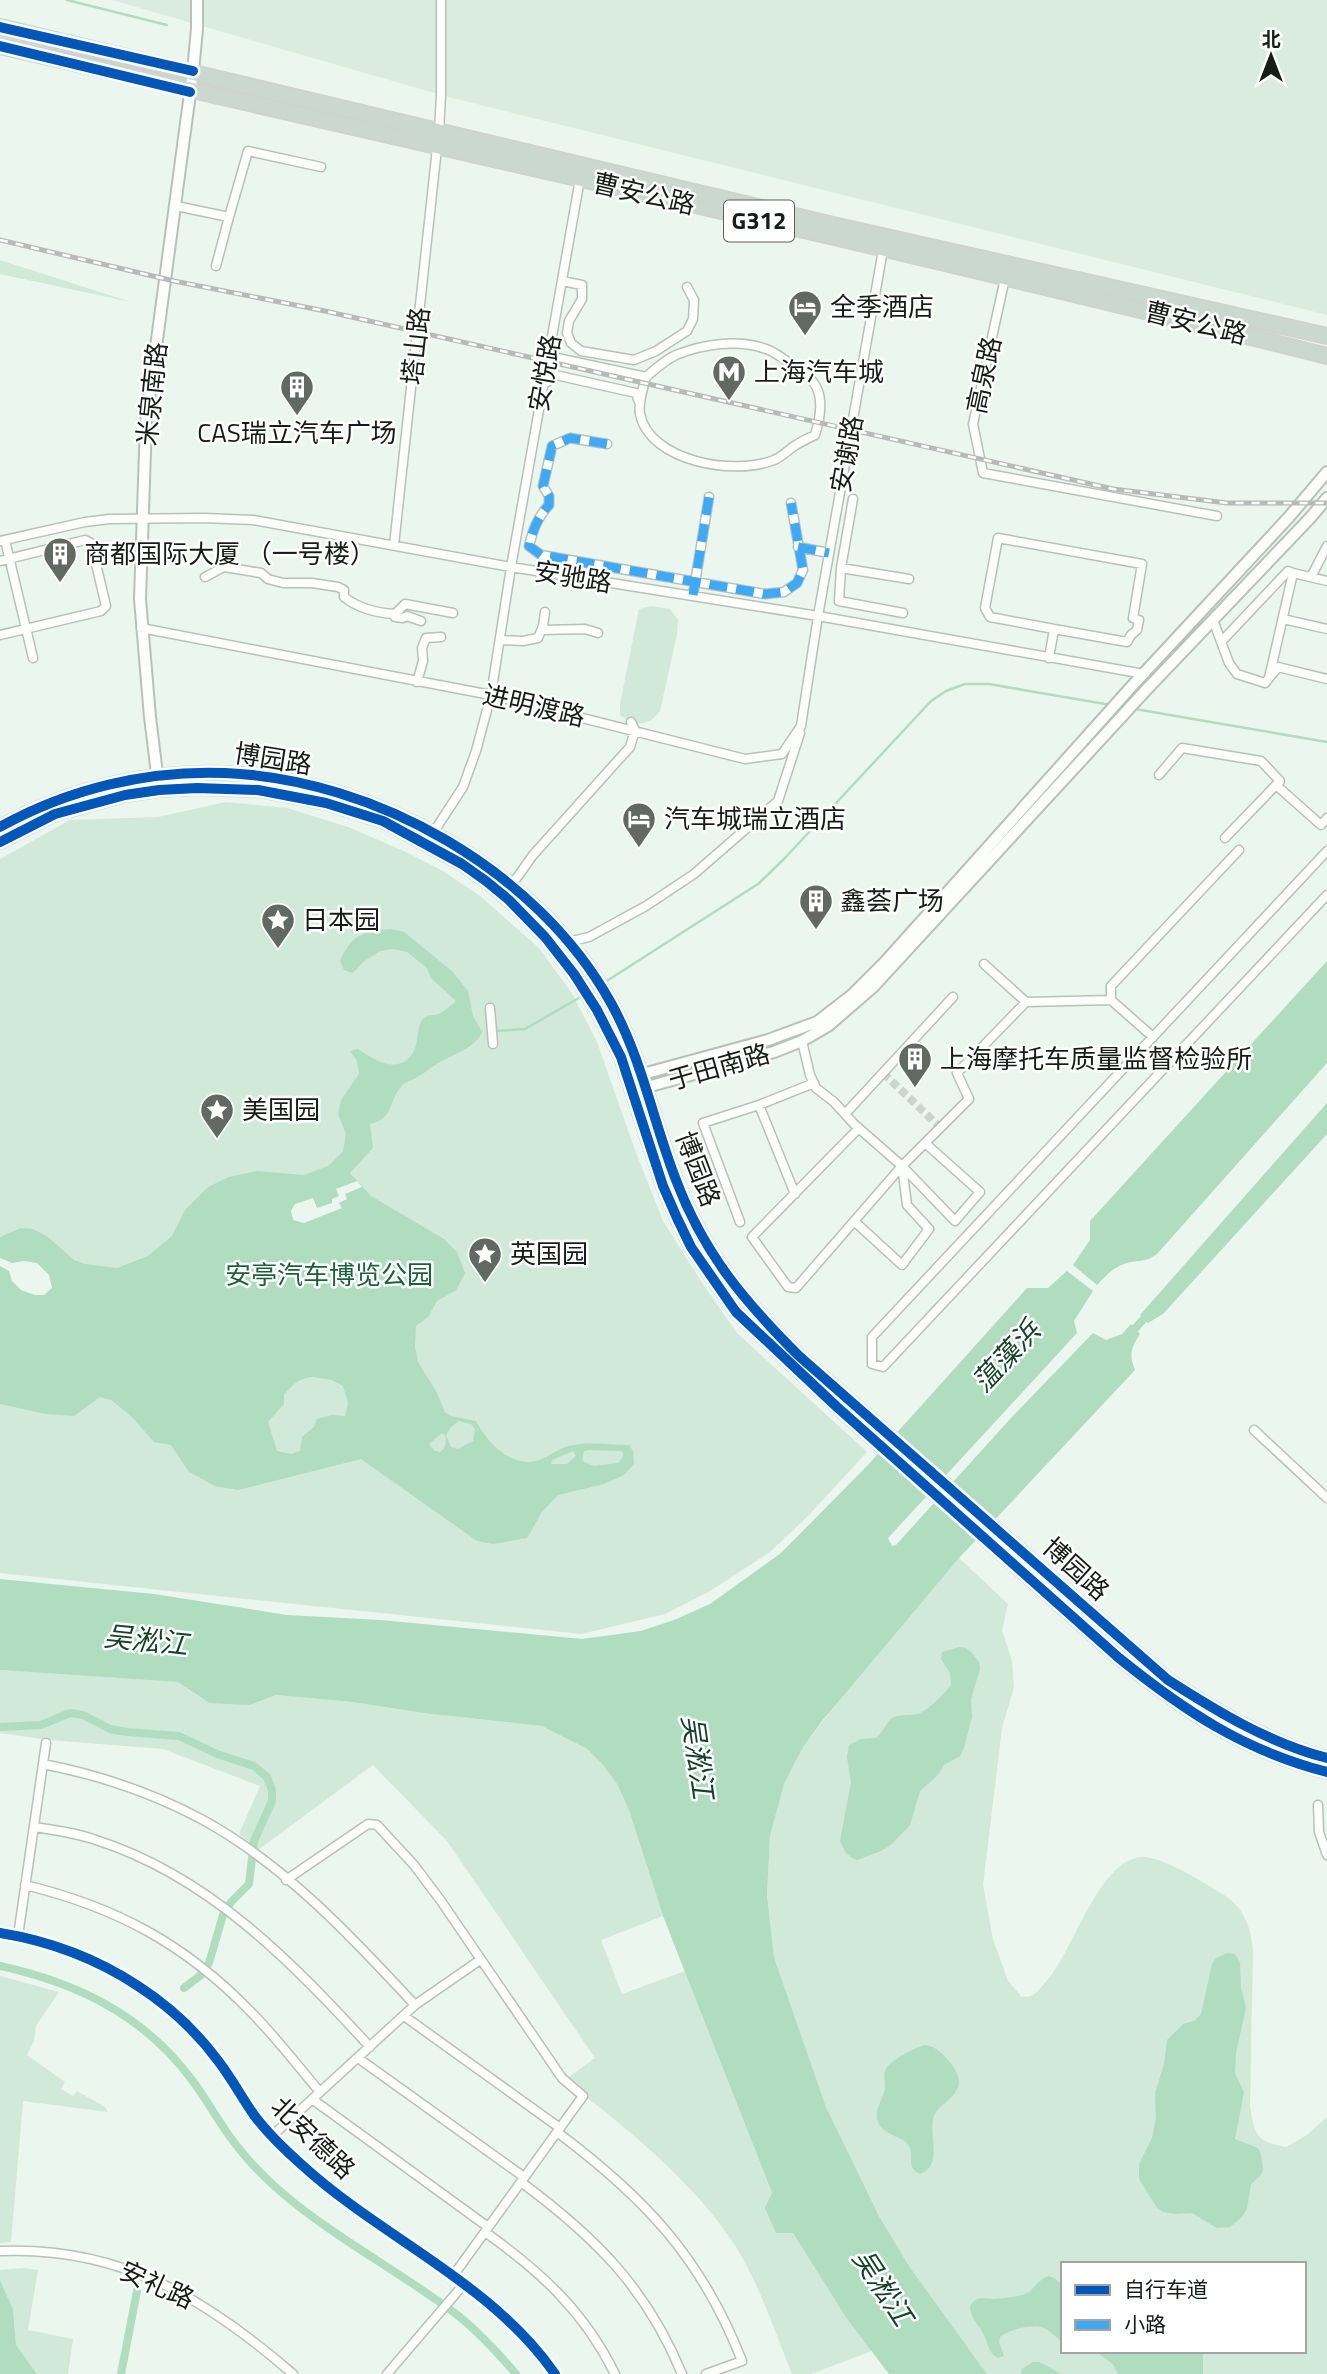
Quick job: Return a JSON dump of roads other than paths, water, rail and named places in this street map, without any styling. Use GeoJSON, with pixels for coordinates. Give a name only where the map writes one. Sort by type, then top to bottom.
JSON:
{"type":"FeatureCollection","features":[{"type":"Feature","properties":{"kind":"highway","name":"曹安公路"},"geometry":{"type":"LineString","coordinates":[[0,27],[1009,265],[1327,336]]}},
{"type":"Feature","properties":{"kind":"highway","name":"曹安公路"},"geometry":{"type":"LineString","coordinates":[[0,46],[1005,278],[1327,356]]}},
{"type":"Feature","properties":{"kind":"main road","name":"博园路"},"geometry":{"type":"LineString","coordinates":[[0,827],[53,801],[115,783],[157,776],[225,773],[264,776],[297,783],[383,809],[433,833],[476,860],[543,914],[568,942],[610,1001],[630,1040],[676,1181],[702,1239],[719,1268],[759,1316],[799,1356],[1168,1680],[1236,1722],[1306,1753],[1327,1758]]}},
{"type":"Feature","properties":{"kind":"main road","name":"博园路"},"geometry":{"type":"LineString","coordinates":[[0,842],[55,814],[94,802],[159,790],[197,788],[269,792],[333,805],[383,821],[462,864],[501,894],[545,937],[574,974],[597,1010],[621,1057],[663,1186],[698,1257],[736,1312],[837,1407],[1119,1658],[1188,1711],[1258,1749],[1327,1772]]}},
{"type":"Feature","properties":{"kind":"street","name":"米泉南路"},"geometry":{"type":"LineString","coordinates":[[159,790],[141,628],[146,422],[193,71],[197,0]]}},
{"type":"Feature","properties":{"kind":"street"},"geometry":{"type":"LineString","coordinates":[[439,131],[440,0]]}},
{"type":"Feature","properties":{"kind":"street","name":"塔山路"},"geometry":{"type":"LineString","coordinates":[[394,545],[437,148]]}},
{"type":"Feature","properties":{"kind":"street"},"geometry":{"type":"LineString","coordinates":[[216,266],[248,151],[321,167]]}},
{"type":"Feature","properties":{"kind":"street","name":"安悦路"},"geometry":{"type":"LineString","coordinates":[[433,833],[463,787],[491,695],[580,179]]}},
{"type":"Feature","properties":{"kind":"street"},"geometry":{"type":"LineString","coordinates":[[176,206],[229,217]]}},
{"type":"Feature","properties":{"kind":"street","name":"安谢路"},"geometry":{"type":"LineString","coordinates":[[818,616],[883,250]]}},
{"type":"Feature","properties":{"kind":"street","name":"高泉路"},"geometry":{"type":"LineString","coordinates":[[1005,278],[973,424],[983,473],[1217,516]]}},
{"type":"Feature","properties":{"kind":"street"},"geometry":{"type":"LineString","coordinates":[[562,281],[582,285],[582,299],[569,321],[571,344],[581,351],[634,360],[656,351],[687,331],[693,319],[694,300],[687,287]]}},
{"type":"Feature","properties":{"kind":"street"},"geometry":{"type":"LineString","coordinates":[[726,343],[766,349],[804,371],[814,380],[820,397],[821,417],[815,435],[775,460],[747,466],[710,466],[691,461],[655,440],[644,426],[639,413],[646,377],[673,356],[693,349],[726,343]]}},
{"type":"Feature","properties":{"kind":"street"},"geometry":{"type":"LineString","coordinates":[[548,356],[646,377]]}},
{"type":"Feature","properties":{"kind":"street"},"geometry":{"type":"LineString","coordinates":[[544,382],[548,382],[551,374],[602,384],[636,393],[640,405]]}},
{"type":"Feature","properties":{"kind":"street"},"geometry":{"type":"LineString","coordinates":[[607,444],[570,438],[552,446],[543,486],[549,496],[549,505],[533,529],[529,546],[541,555],[765,594],[784,592],[797,583],[803,570],[791,503]]}},
{"type":"Feature","properties":{"kind":"street","name":"于田南路"},"geometry":{"type":"LineString","coordinates":[[631,1084],[647,1087],[774,1052],[802,1041],[828,1026],[873,988],[1102,721],[1327,472]]}},
{"type":"Feature","properties":{"kind":"street"},"geometry":{"type":"LineString","coordinates":[[693,595],[709,497]]}},
{"type":"Feature","properties":{"kind":"street","name":"于田南路"},"geometry":{"type":"LineString","coordinates":[[631,1084],[643,1074],[768,1040],[817,1023],[852,995],[927,922],[1327,498]]}},
{"type":"Feature","properties":{"kind":"street"},"geometry":{"type":"LineString","coordinates":[[853,499],[841,568],[839,601],[903,613]]}},
{"type":"Feature","properties":{"kind":"street","name":"安驰路"},"geometry":{"type":"LineString","coordinates":[[2,541],[85,522],[142,517],[253,520],[511,567],[818,616],[1144,674]]}},
{"type":"Feature","properties":{"kind":"street"},"geometry":{"type":"LineString","coordinates":[[998,538],[1142,564],[1133,618],[1139,620],[1138,630],[1127,642],[1054,629],[990,617],[985,608],[998,538]]}},
{"type":"Feature","properties":{"kind":"street"},"geometry":{"type":"LineString","coordinates":[[0,635],[101,611],[106,606],[91,543],[85,540],[5,560]]}},
{"type":"Feature","properties":{"kind":"street"},"geometry":{"type":"LineString","coordinates":[[2,541],[33,658]]}},
{"type":"Feature","properties":{"kind":"street"},"geometry":{"type":"LineString","coordinates":[[1311,577],[1327,546]]}},
{"type":"Feature","properties":{"kind":"street"},"geometry":{"type":"LineString","coordinates":[[798,547],[829,553]]}},
{"type":"Feature","properties":{"kind":"street"},"geometry":{"type":"LineString","coordinates":[[205,577],[224,567],[261,573],[268,579],[283,583],[338,587],[344,590],[344,597],[351,602],[382,613],[395,614],[395,617],[407,616],[421,621]]}},
{"type":"Feature","properties":{"kind":"street"},"geometry":{"type":"LineString","coordinates":[[841,568],[909,579]]}},
{"type":"Feature","properties":{"kind":"street"},"geometry":{"type":"LineString","coordinates":[[1221,642],[1288,570],[1327,580]]}},
{"type":"Feature","properties":{"kind":"street"},"geometry":{"type":"LineString","coordinates":[[1269,678],[1293,573]]}},
{"type":"Feature","properties":{"kind":"street"},"geometry":{"type":"LineString","coordinates":[[395,614],[405,604],[453,613]]}},
{"type":"Feature","properties":{"kind":"street"},"geometry":{"type":"LineString","coordinates":[[501,640],[523,641],[538,638],[545,612]]}},
{"type":"Feature","properties":{"kind":"street","name":"进明渡路"},"geometry":{"type":"LineString","coordinates":[[141,628],[491,695],[633,726],[745,759],[782,754],[802,726],[818,616]]}},
{"type":"Feature","properties":{"kind":"street"},"geometry":{"type":"LineString","coordinates":[[1283,619],[1327,629]]}},
{"type":"Feature","properties":{"kind":"street"},"geometry":{"type":"LineString","coordinates":[[1213,620],[1229,663],[1237,674],[1265,683],[1278,667],[1327,679]]}},
{"type":"Feature","properties":{"kind":"street"},"geometry":{"type":"LineString","coordinates":[[542,630],[585,629],[598,634]]}},
{"type":"Feature","properties":{"kind":"street"},"geometry":{"type":"LineString","coordinates":[[1049,658],[1054,629]]}},
{"type":"Feature","properties":{"kind":"street"},"geometry":{"type":"LineString","coordinates":[[417,682],[426,638],[441,637]]}},
{"type":"Feature","properties":{"kind":"street"},"geometry":{"type":"LineString","coordinates":[[511,886],[533,855],[629,747],[633,726]]}},
{"type":"Feature","properties":{"kind":"street"},"geometry":{"type":"LineString","coordinates":[[568,942],[589,937],[694,874],[779,801],[802,726]]}},
{"type":"Feature","properties":{"kind":"street"},"geometry":{"type":"LineString","coordinates":[[1159,775],[1182,748],[1261,761],[1280,780],[1225,838]]}},
{"type":"Feature","properties":{"kind":"street"},"geometry":{"type":"LineString","coordinates":[[1276,785],[1325,825]]}},
{"type":"Feature","properties":{"kind":"street"},"geometry":{"type":"LineString","coordinates":[[1111,1000],[1111,986],[1239,850]]}},
{"type":"Feature","properties":{"kind":"street"},"geometry":{"type":"LineString","coordinates":[[1327,851],[872,1337],[872,1364],[883,1367],[1327,895]]}},
{"type":"Feature","properties":{"kind":"street"},"geometry":{"type":"LineString","coordinates":[[984,964],[1026,1002],[1111,1000],[1153,1037]]}},
{"type":"Feature","properties":{"kind":"street"},"geometry":{"type":"LineString","coordinates":[[845,1114],[953,997]]}},
{"type":"Feature","properties":{"kind":"street"},"geometry":{"type":"LineString","coordinates":[[859,1128],[752,1237],[788,1287],[796,1288],[902,1166],[969,1099],[957,1073],[1026,1002]]}},
{"type":"Feature","properties":{"kind":"street"},"geometry":{"type":"LineString","coordinates":[[490,1008],[493,1044]]}},
{"type":"Feature","properties":{"kind":"street"},"geometry":{"type":"LineString","coordinates":[[802,1041],[816,1087],[902,1166],[955,1221],[979,1192],[925,1143]]}},
{"type":"Feature","properties":{"kind":"street"},"geometry":{"type":"LineString","coordinates":[[740,1222],[703,1123],[814,1083]]}},
{"type":"Feature","properties":{"kind":"street"},"geometry":{"type":"LineString","coordinates":[[758,1105],[795,1194]]}},
{"type":"Feature","properties":{"kind":"street"},"geometry":{"type":"LineString","coordinates":[[854,1221],[902,1265],[929,1229],[907,1205],[902,1166]]}},
{"type":"Feature","properties":{"kind":"street"},"geometry":{"type":"LineString","coordinates":[[1254,1430],[1327,1498]]}},
{"type":"Feature","properties":{"kind":"street"},"geometry":{"type":"LineString","coordinates":[[18,1936],[46,1743]]}},
{"type":"Feature","properties":{"kind":"street"},"geometry":{"type":"LineString","coordinates":[[43,1764],[97,1777],[152,1796],[204,1821],[245,1847],[346,1933],[415,2005]]}},
{"type":"Feature","properties":{"kind":"street"},"geometry":{"type":"LineString","coordinates":[[1318,1805],[1319,1832],[1327,1855]]}},
{"type":"Feature","properties":{"kind":"street"},"geometry":{"type":"LineString","coordinates":[[286,1880],[368,1824],[373,1824],[414,1865],[562,2078],[583,2096],[453,2276]]}},
{"type":"Feature","properties":{"kind":"street"},"geometry":{"type":"LineString","coordinates":[[34,1827],[95,1839],[177,1875],[233,1914],[313,1986],[370,2047]]}},
{"type":"Feature","properties":{"kind":"street"},"geometry":{"type":"LineString","coordinates":[[25,1885],[59,1893],[121,1916],[151,1932],[210,1974],[251,2012],[320,2092]]}},
{"type":"Feature","properties":{"kind":"street","name":"北安德路"},"geometry":{"type":"LineString","coordinates":[[0,1933],[64,1949],[114,1972],[185,2022],[220,2063],[254,2115],[302,2166],[344,2200],[464,2284],[515,2326],[555,2374]]}},
{"type":"Feature","properties":{"kind":"street"},"geometry":{"type":"LineString","coordinates":[[272,2136],[415,2005],[480,1960]]}},
{"type":"Feature","properties":{"kind":"street"},"geometry":{"type":"LineString","coordinates":[[404,2016],[559,2130],[615,2178],[663,2226],[701,2276],[733,2337],[742,2361],[706,2374]]}},
{"type":"Feature","properties":{"kind":"street"},"geometry":{"type":"LineString","coordinates":[[358,2058],[523,2179],[579,2227],[611,2260],[662,2330],[682,2374]]}},
{"type":"Feature","properties":{"kind":"street"},"geometry":{"type":"LineString","coordinates":[[312,2099],[486,2229],[528,2264],[572,2306],[615,2374]]}},
{"type":"Feature","properties":{"kind":"street","name":"安礼路"},"geometry":{"type":"LineString","coordinates":[[0,2251],[62,2252],[130,2269],[191,2297],[252,2339],[293,2374]]}},
{"type":"Feature","properties":{"kind":"street"},"geometry":{"type":"LineString","coordinates":[[387,2374],[464,2284]]}},
{"type":"Feature","properties":{"kind":"water"},"geometry":{"type":"Polygon","coordinates":[[[391,929],[404,932],[452,971],[468,991],[473,1016],[482,1032],[470,1046],[402,1086],[383,1119],[370,1124],[373,1148],[350,1173],[371,1196],[444,1239],[457,1252],[465,1273],[456,1290],[437,1301],[428,1317],[416,1326],[415,1347],[418,1362],[445,1412],[451,1416],[476,1421],[494,1445],[510,1458],[530,1462],[540,1460],[565,1447],[583,1444],[629,1445],[633,1451],[634,1464],[624,1475],[604,1484],[558,1495],[542,1512],[527,1538],[493,1544],[477,1541],[361,1459],[238,1490],[215,1486],[189,1472],[171,1445],[154,1442],[131,1416],[111,1400],[100,1397],[74,1416],[46,1414],[0,1404],[0,1237],[21,1228],[33,1229],[48,1237],[74,1260],[117,1268],[148,1256],[172,1236],[185,1210],[208,1187],[229,1177],[257,1171],[304,1175],[328,1166],[343,1151],[346,1134],[338,1114],[341,1100],[359,1074],[357,1061],[350,1051],[358,1049],[387,1064],[402,1063],[414,1051],[423,1019],[440,1013],[456,1001],[431,978],[427,968],[407,952],[393,949],[380,951],[363,962],[353,973],[344,970],[340,961],[354,939],[366,933],[391,929]],[[313,1377],[304,1379],[287,1391],[284,1404],[268,1422],[277,1451],[291,1454],[300,1451],[302,1437],[314,1427],[317,1419],[332,1415],[345,1416],[348,1403],[343,1386],[332,1380],[313,1377]],[[459,1421],[446,1435],[451,1447],[458,1449],[473,1441],[475,1429],[471,1424],[459,1421]],[[442,1433],[429,1444],[435,1451],[440,1452],[444,1448],[445,1435],[442,1433]],[[588,1450],[584,1451],[582,1461],[594,1466],[618,1463],[623,1452],[588,1450]],[[573,1451],[552,1460],[551,1464],[567,1464],[576,1456],[573,1451]]]}},
{"type":"Feature","properties":{"kind":"water"},"geometry":{"type":"Polygon","coordinates":[[[1327,961],[1327,1063],[1157,1254],[1120,1266],[1097,1285],[1073,1265],[1090,1240],[1090,1221],[1327,961]]]}},
{"type":"Feature","properties":{"kind":"water"},"geometry":{"type":"Polygon","coordinates":[[[1327,1103],[1327,1134],[1163,1314],[1148,1323],[1140,1315],[1327,1103]]]}},
{"type":"Feature","properties":{"kind":"water"},"geometry":{"type":"Polygon","coordinates":[[[1067,1271],[1093,1291],[1074,1321],[1077,1333],[888,1538],[892,1546],[896,1545],[1011,1418],[1093,1333],[1106,1340],[1122,1334],[1131,1324],[1140,1334],[1132,1351],[1135,1370],[959,1558],[822,1721],[803,1747],[784,1784],[770,1836],[767,1895],[774,1957],[826,2107],[879,2216],[909,2266],[987,2374],[889,2374],[847,2319],[793,2233],[776,2233],[765,2208],[772,2193],[663,1916],[629,1810],[617,1784],[586,1748],[542,1726],[276,1695],[250,1705],[209,1703],[178,1682],[0,1670],[0,1579],[154,1594],[287,1615],[381,1620],[582,1639],[641,1631],[674,1620],[710,1604],[781,1553],[867,1466],[1027,1288],[1048,1288],[1067,1271]]]}},
{"type":"Feature","properties":{"kind":"water"},"geometry":{"type":"Polygon","coordinates":[[[959,1647],[972,1653],[979,1662],[980,1669],[971,1699],[972,1717],[960,1756],[944,1765],[938,1775],[920,1791],[910,1825],[892,1844],[857,1860],[852,1858],[840,1841],[851,1782],[847,1757],[849,1745],[861,1739],[876,1738],[894,1717],[921,1713],[936,1702],[951,1685],[950,1673],[941,1659],[942,1652],[959,1647]]]}},
{"type":"Feature","properties":{"kind":"water"},"geometry":{"type":"Polygon","coordinates":[[[1227,1953],[1235,1954],[1240,1962],[1241,1988],[1246,2008],[1236,2053],[1235,2073],[1244,2092],[1235,2139],[1258,2148],[1263,2170],[1251,2184],[1247,2209],[1241,2218],[1230,2227],[1217,2228],[1192,2213],[1176,2214],[1157,2208],[1139,2179],[1139,2164],[1152,2138],[1156,2118],[1155,2093],[1164,2064],[1167,2040],[1183,2024],[1194,2021],[1201,2014],[1212,1964],[1216,1958],[1227,1953]]]}},
{"type":"Feature","properties":{"kind":"water"},"geometry":{"type":"Polygon","coordinates":[[[926,2045],[946,2057],[959,2081],[953,2095],[936,2112],[933,2119],[933,2157],[927,2170],[920,2174],[913,2168],[911,2150],[907,2143],[886,2132],[879,2124],[877,2116],[885,2089],[887,2067],[903,2055],[926,2045]]]}},
{"type":"Feature","properties":{"kind":"water"},"geometry":{"type":"Polygon","coordinates":[[[1049,2276],[1061,2285],[1061,2340],[1044,2328],[1021,2328],[1000,2337],[1004,2356],[994,2356],[973,2318],[970,2306],[978,2299],[1019,2296],[1030,2291],[1049,2276]]]}},
{"type":"Feature","properties":{"kind":"water"},"geometry":{"type":"Polygon","coordinates":[[[0,2280],[13,2309],[16,2345],[37,2374],[0,2374],[0,2280]]]}},
{"type":"Feature","properties":{"kind":"water"},"geometry":{"type":"Polygon","coordinates":[[[1098,2353],[1203,2353],[1203,2374],[1118,2374],[1113,2364],[1098,2353]]]}},
{"type":"Feature","properties":{"kind":"water"},"geometry":{"type":"Polygon","coordinates":[[[1033,2362],[1040,2362],[1061,2374],[1021,2374],[1022,2369],[1033,2362]]]}},
{"type":"Feature","properties":{"kind":"waterway"},"geometry":{"type":"LineString","coordinates":[[67,0],[167,25]]}},
{"type":"Feature","properties":{"kind":"waterway"},"geometry":{"type":"LineString","coordinates":[[602,984],[758,884],[931,701],[946,691],[965,684],[989,684],[1111,705]]}},
{"type":"Feature","properties":{"kind":"waterway"},"geometry":{"type":"LineString","coordinates":[[1135,709],[1327,742]]}},
{"type":"Feature","properties":{"kind":"waterway"},"geometry":{"type":"LineString","coordinates":[[495,1031],[525,1029],[584,995]]}},
{"type":"Feature","properties":{"kind":"waterway"},"geometry":{"type":"LineString","coordinates":[[1129,1335],[1151,1311]]}},
{"type":"Feature","properties":{"kind":"waterway"},"geometry":{"type":"LineString","coordinates":[[0,1727],[41,1725],[70,1713],[83,1715],[110,1729],[179,1736],[217,1754],[254,1766],[267,1777],[272,1790],[272,1801],[254,1841],[249,1884],[231,1902],[223,1915],[209,1963],[201,1975],[184,1988]]}},
{"type":"Feature","properties":{"kind":"waterway"},"geometry":{"type":"LineString","coordinates":[[0,1966],[82,1992],[107,2005],[153,2037],[192,2080],[231,2138],[269,2181],[323,2224],[456,2314],[488,2342],[516,2374]]}},
{"type":"Feature","properties":{"kind":"waterway"},"geometry":{"type":"LineString","coordinates":[[121,2374],[137,2291]]}},
{"type":"Feature","properties":{"kind":"tunnel"},"geometry":{"type":"LineString","coordinates":[[883,1073],[941,1128]]}},
{"type":"Feature","properties":{"kind":"railway"},"geometry":{"type":"LineString","coordinates":[[0,240],[1113,489],[1227,503],[1327,503]]}},
{"type":"Feature","properties":{"kind":"place","name":"全季酒店"},"geometry":{"type":"Point","coordinates":[805,337]}},
{"type":"Feature","properties":{"kind":"place","name":"上海汽车城"},"geometry":{"type":"Point","coordinates":[729,402]}},
{"type":"Feature","properties":{"kind":"place","name":"CAS瑞立汽车广场"},"geometry":{"type":"Point","coordinates":[297,417]}},
{"type":"Feature","properties":{"kind":"place","name":"商都国际大厦 （一号楼）"},"geometry":{"type":"Point","coordinates":[60,584]}},
{"type":"Feature","properties":{"kind":"place","name":"汽车城瑞立酒店"},"geometry":{"type":"Point","coordinates":[639,849]}},
{"type":"Feature","properties":{"kind":"place","name":"鑫荟广场"},"geometry":{"type":"Point","coordinates":[816,931]}},
{"type":"Feature","properties":{"kind":"place","name":"日本园"},"geometry":{"type":"Point","coordinates":[278,950]}},
{"type":"Feature","properties":{"kind":"place","name":"上海摩托车质量监督检验所"},"geometry":{"type":"Point","coordinates":[915,1089]}},
{"type":"Feature","properties":{"kind":"place","name":"美国园"},"geometry":{"type":"Point","coordinates":[217,1140]}},
{"type":"Feature","properties":{"kind":"place","name":"英国园"},"geometry":{"type":"Point","coordinates":[485,1284]}},
{"type":"Feature","properties":{"kind":"park label","name":"安亭汽车博览公园"},"geometry":{"type":"Point","coordinates":[329,1275]}},
{"type":"Feature","properties":{"kind":"water label","name":"蕰藻浜"},"geometry":{"type":"Point","coordinates":[1006,1356]}},
{"type":"Feature","properties":{"kind":"water label","name":"吴淞江"},"geometry":{"type":"Point","coordinates":[146,1640]}},
{"type":"Feature","properties":{"kind":"water label","name":"吴淞江"},"geometry":{"type":"Point","coordinates":[698,1757]}},
{"type":"Feature","properties":{"kind":"water label","name":"吴淞江"},"geometry":{"type":"Point","coordinates":[883,2287]}}]}
